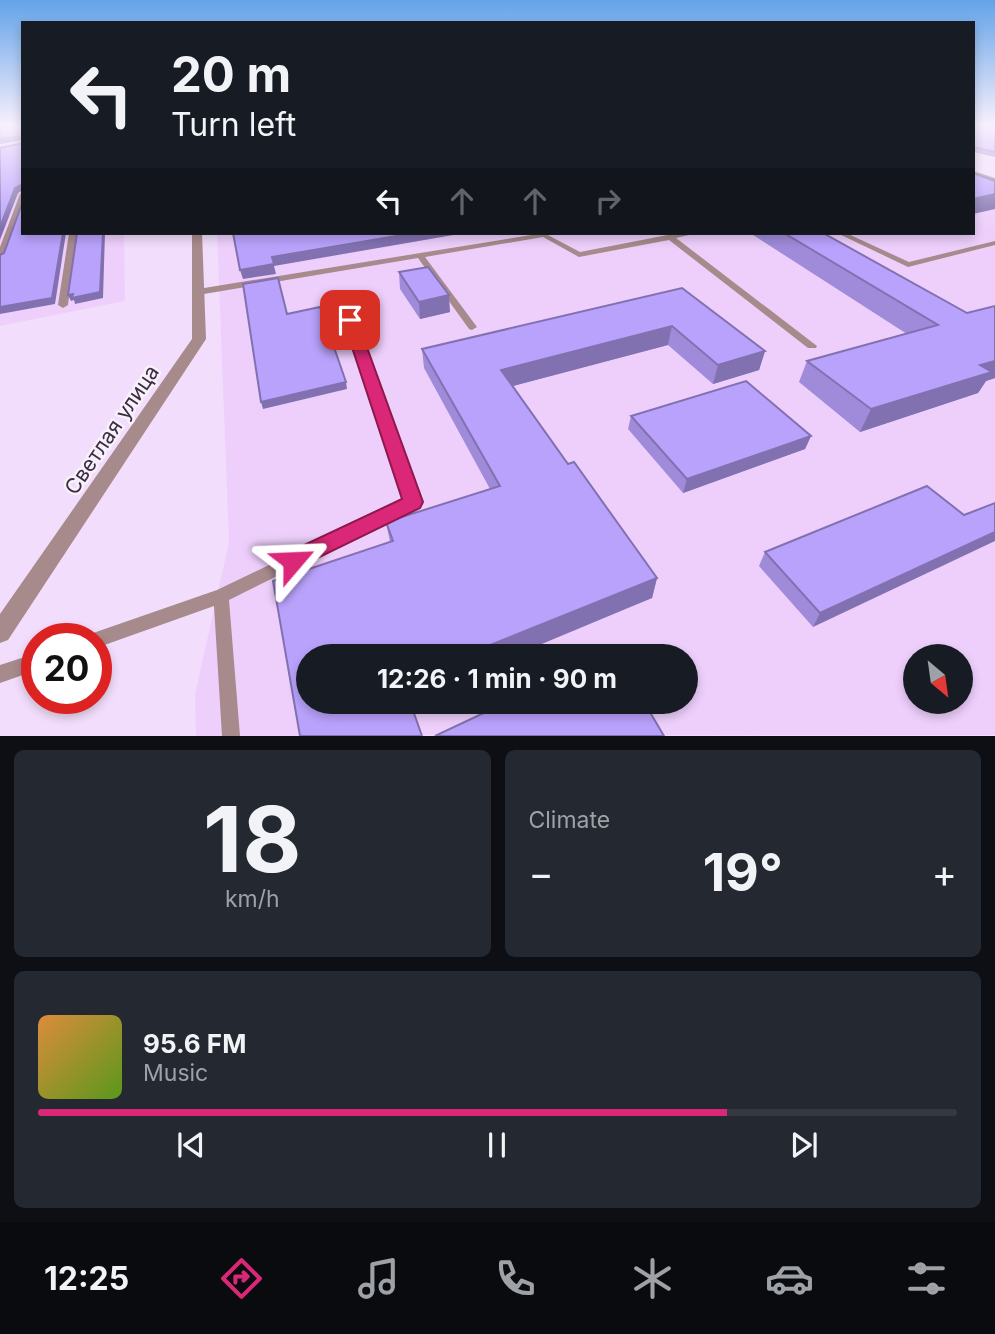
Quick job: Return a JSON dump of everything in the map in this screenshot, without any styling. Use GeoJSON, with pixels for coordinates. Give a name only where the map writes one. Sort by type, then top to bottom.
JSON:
{"type":"FeatureCollection","features":[{"type":"Feature","properties":{"kind":"street","name":"Светлая улица"},"geometry":{"type":"LineString","coordinates":[[0,633],[199,339],[198,235]]}},
{"type":"Feature","properties":{"kind":"lane"},"geometry":{"type":"LineString","coordinates":[[975,174],[995,180]]}},
{"type":"Feature","properties":{"kind":"lane"},"geometry":{"type":"LineString","coordinates":[[0,258],[21,200]]}},
{"type":"Feature","properties":{"kind":"lane"},"geometry":{"type":"LineString","coordinates":[[63,305],[73,235]]}},
{"type":"Feature","properties":{"kind":"lane"},"geometry":{"type":"LineString","coordinates":[[198,292],[544,235],[579,255],[678,235]]}},
{"type":"Feature","properties":{"kind":"lane"},"geometry":{"type":"LineString","coordinates":[[845,235],[908,265],[995,243]]}},
{"type":"Feature","properties":{"kind":"lane"},"geometry":{"type":"LineString","coordinates":[[670,237],[812,346]]}},
{"type":"Feature","properties":{"kind":"lane"},"geometry":{"type":"LineString","coordinates":[[420,255],[472,327]]}},
{"type":"Feature","properties":{"kind":"lane"},"geometry":{"type":"LineString","coordinates":[[112,634],[221,596],[413,502],[341,294]]}},
{"type":"Feature","properties":{"kind":"lane"},"geometry":{"type":"LineString","coordinates":[[221,596],[231,736]]}},
{"type":"Feature","properties":{"kind":"lane"},"geometry":{"type":"LineString","coordinates":[[0,674],[21,667]]}},
{"type":"Feature","properties":{"kind":"shaded area"},"geometry":{"type":"Polygon","coordinates":[[[0,160],[21,160],[21,235],[124,235],[125,301],[0,326],[0,160]]]}},
{"type":"Feature","properties":{"kind":"shaded area"},"geometry":{"type":"Polygon","coordinates":[[[975,183],[995,189],[995,735],[196,736],[195,694],[229,542],[217,235],[975,235],[975,183]]]}},
{"type":"Feature","properties":{"kind":"building"},"geometry":{"type":"Polygon","coordinates":[[[0,160],[21,160],[21,185],[15,188],[0,227],[0,160]]]}},
{"type":"Feature","properties":{"kind":"building"},"geometry":{"type":"Polygon","coordinates":[[[975,174],[995,181],[995,194],[975,199],[975,174]]]}},
{"type":"Feature","properties":{"kind":"building"},"geometry":{"type":"Polygon","coordinates":[[[21,206],[21,235],[63,235],[52,298],[0,307],[0,255],[4,253],[21,206]]]}},
{"type":"Feature","properties":{"kind":"building"},"geometry":{"type":"Polygon","coordinates":[[[77,235],[103,235],[100,292],[72,298],[73,294],[68,295],[77,235]]]}},
{"type":"Feature","properties":{"kind":"building"},"geometry":{"type":"Polygon","coordinates":[[[233,235],[402,235],[272,257],[274,264],[240,270],[233,235]]]}},
{"type":"Feature","properties":{"kind":"building"},"geometry":{"type":"Polygon","coordinates":[[[787,235],[827,235],[967,313],[995,306],[995,361],[980,365],[992,372],[871,409],[807,361],[938,325],[787,235]]]}},
{"type":"Feature","properties":{"kind":"building"},"geometry":{"type":"Polygon","coordinates":[[[428,267],[449,295],[419,302],[399,272],[428,267]]]}},
{"type":"Feature","properties":{"kind":"building"},"geometry":{"type":"Polygon","coordinates":[[[278,278],[287,314],[320,307],[346,382],[261,402],[243,284],[278,278]]]}},
{"type":"Feature","properties":{"kind":"building"},"geometry":{"type":"Polygon","coordinates":[[[682,288],[765,351],[718,365],[672,326],[501,370],[568,464],[574,462],[657,578],[493,644],[296,644],[296,713],[273,581],[393,541],[386,522],[500,486],[422,349],[682,288]]]}},
{"type":"Feature","properties":{"kind":"building"},"geometry":{"type":"Polygon","coordinates":[[[746,381],[811,436],[687,479],[631,416],[746,381]]]}},
{"type":"Feature","properties":{"kind":"building"},"geometry":{"type":"Polygon","coordinates":[[[927,486],[964,515],[995,503],[995,532],[820,613],[765,552],[927,486]]]}},
{"type":"Feature","properties":{"kind":"building"},"geometry":{"type":"Polygon","coordinates":[[[296,714],[414,714],[422,736],[300,736],[296,714]]]}},
{"type":"Feature","properties":{"kind":"building"},"geometry":{"type":"Polygon","coordinates":[[[482,714],[651,714],[664,736],[435,736],[482,714]]]}},
{"type":"Feature","properties":{"kind":"route"},"geometry":{"type":"LineString","coordinates":[[293,561],[413,502],[350,320]]}}]}
